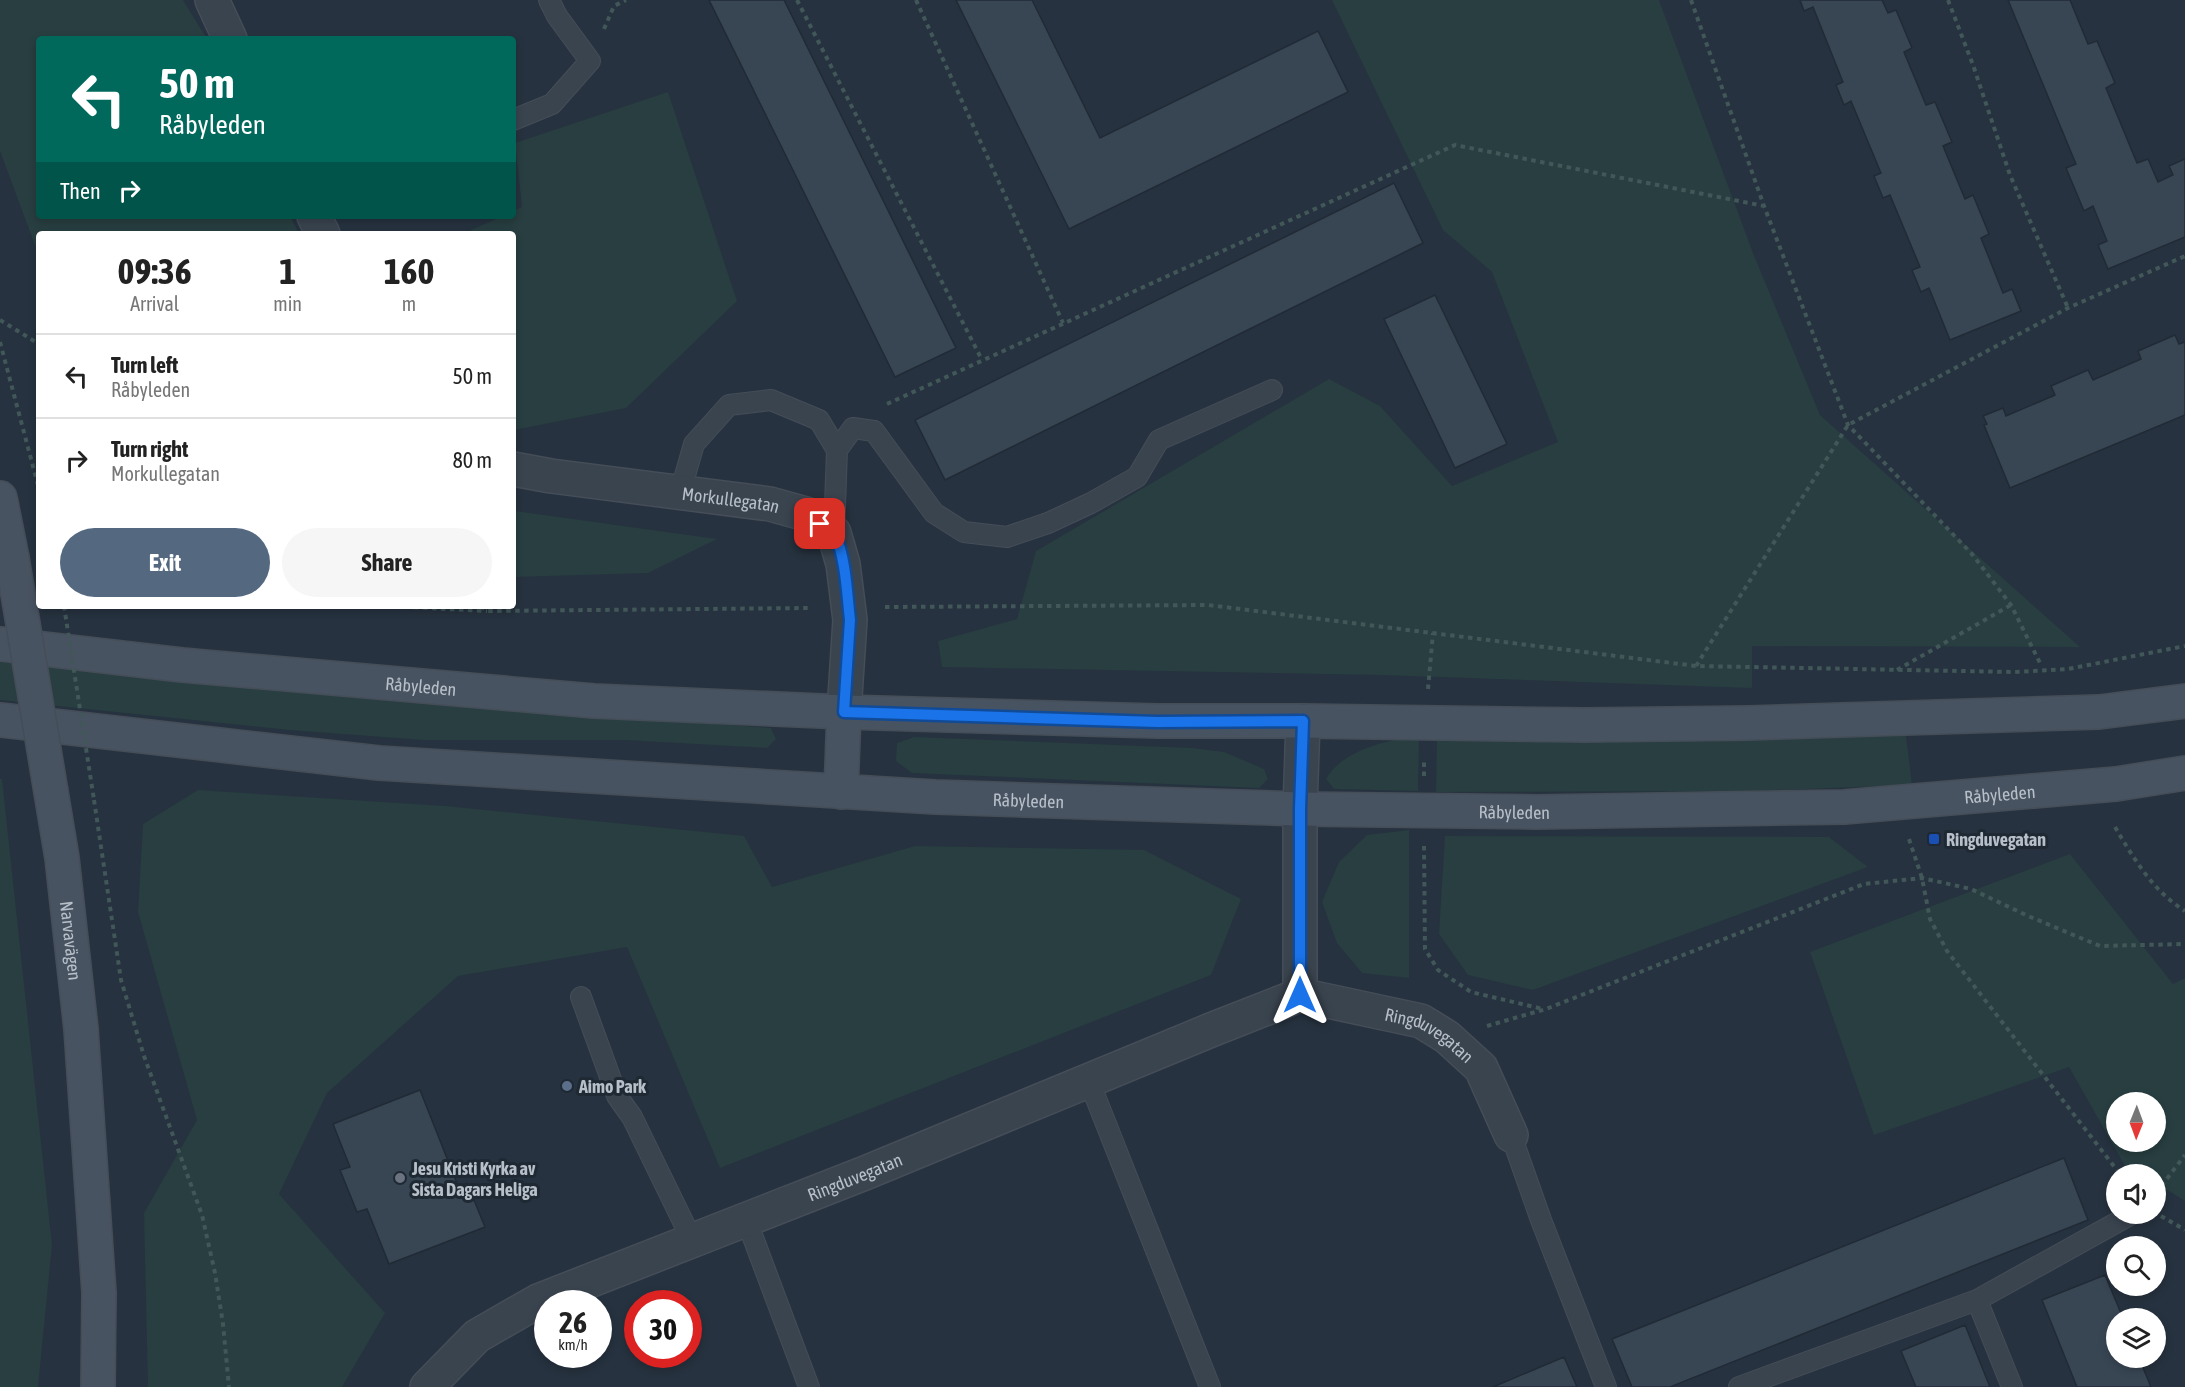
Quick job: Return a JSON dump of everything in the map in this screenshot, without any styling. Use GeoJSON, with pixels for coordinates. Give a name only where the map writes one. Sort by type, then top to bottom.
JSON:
{"type":"FeatureCollection","features":[{"type":"Feature","properties":{"kind":"main road","name":"Narvavägen"},"geometry":{"type":"LineString","coordinates":[[0,498],[62,858],[81,1029],[99,1293],[98,1387]]}},
{"type":"Feature","properties":{"kind":"main road","name":"Råbyleden"},"geometry":{"type":"LineString","coordinates":[[0,644],[182,665],[594,701],[1157,722],[1303,721],[1585,725],[1749,723],[2099,712],[2185,701]]}},
{"type":"Feature","properties":{"kind":"main road"},"geometry":{"type":"LineString","coordinates":[[841,792],[844,712]]}},
{"type":"Feature","properties":{"kind":"main road","name":"Råbyleden"},"geometry":{"type":"LineString","coordinates":[[0,720],[379,763],[935,797],[1300,809],[1536,812],[1844,807],[2116,784],[2185,773]]}},
{"type":"Feature","properties":{"kind":"street"},"geometry":{"type":"LineString","coordinates":[[212,0],[229,36]]}},
{"type":"Feature","properties":{"kind":"street","name":"Morkullegatan"},"geometry":{"type":"LineString","coordinates":[[516,470],[770,504],[806,514],[834,533]]}},
{"type":"Feature","properties":{"kind":"street"},"geometry":{"type":"LineString","coordinates":[[834,533],[843,564],[850,620],[844,712]]}},
{"type":"Feature","properties":{"kind":"street"},"geometry":{"type":"LineString","coordinates":[[1300,995],[1300,809],[1303,721]]}},
{"type":"Feature","properties":{"kind":"street","name":"Ringduvegatan"},"geometry":{"type":"LineString","coordinates":[[427,1387],[477,1336],[538,1301],[865,1173],[1300,995],[1421,1021],[1447,1037],[1481,1068],[1511,1135]]}},
{"type":"Feature","properties":{"kind":"lane"},"geometry":{"type":"LineString","coordinates":[[516,119],[552,104],[590,61],[557,16],[549,0]]}},
{"type":"Feature","properties":{"kind":"lane"},"geometry":{"type":"LineString","coordinates":[[837,450],[853,428],[874,431],[934,513],[964,532],[1007,537],[1070,513],[1137,477],[1159,440],[1272,390]]}},
{"type":"Feature","properties":{"kind":"lane"},"geometry":{"type":"LineString","coordinates":[[680,493],[694,444],[729,405],[771,400],[819,420],[837,450],[834,533]]}},
{"type":"Feature","properties":{"kind":"lane"},"geometry":{"type":"LineString","coordinates":[[581,997],[617,1096],[632,1117],[692,1240]]}},
{"type":"Feature","properties":{"kind":"lane"},"geometry":{"type":"LineString","coordinates":[[1089,1080],[1210,1387]]}},
{"type":"Feature","properties":{"kind":"lane"},"geometry":{"type":"LineString","coordinates":[[1511,1135],[1541,1221],[1606,1387]]}},
{"type":"Feature","properties":{"kind":"lane"},"geometry":{"type":"LineString","coordinates":[[746,1219],[809,1387]]}},
{"type":"Feature","properties":{"kind":"lane"},"geometry":{"type":"LineString","coordinates":[[1739,1387],[1977,1299],[2114,1224]]}},
{"type":"Feature","properties":{"kind":"lane"},"geometry":{"type":"LineString","coordinates":[[1977,1299],[2012,1387]]}},
{"type":"Feature","properties":{"kind":"path"},"geometry":{"type":"LineString","coordinates":[[797,0],[982,360]]}},
{"type":"Feature","properties":{"kind":"path"},"geometry":{"type":"LineString","coordinates":[[916,0],[1063,323]]}},
{"type":"Feature","properties":{"kind":"path"},"geometry":{"type":"LineString","coordinates":[[1692,0],[1764,206],[1848,425],[1972,554],[2012,605],[2040,663]]}},
{"type":"Feature","properties":{"kind":"path"},"geometry":{"type":"LineString","coordinates":[[1948,0],[1973,65],[2010,175],[2068,308]]}},
{"type":"Feature","properties":{"kind":"path"},"geometry":{"type":"LineString","coordinates":[[853,428],[888,403],[1455,145],[1764,206]]}},
{"type":"Feature","properties":{"kind":"path"},"geometry":{"type":"LineString","coordinates":[[1696,666],[1848,425],[2068,308],[2185,256]]}},
{"type":"Feature","properties":{"kind":"path"},"geometry":{"type":"LineString","coordinates":[[0,320],[36,342]]}},
{"type":"Feature","properties":{"kind":"path"},"geometry":{"type":"LineString","coordinates":[[0,342],[36,478]]}},
{"type":"Feature","properties":{"kind":"path"},"geometry":{"type":"LineString","coordinates":[[462,609],[1208,605],[1696,666],[2015,672],[2068,669],[2185,646]]}},
{"type":"Feature","properties":{"kind":"path"},"geometry":{"type":"LineString","coordinates":[[1897,670],[2012,605]]}},
{"type":"Feature","properties":{"kind":"path"},"geometry":{"type":"LineString","coordinates":[[64,609],[121,980],[144,1056],[202,1215],[222,1314],[229,1387]]}},
{"type":"Feature","properties":{"kind":"path"},"geometry":{"type":"LineString","coordinates":[[1433,633],[1425,723],[1423,810],[1425,949],[1438,970],[1470,992],[1546,1010]]}},
{"type":"Feature","properties":{"kind":"path"},"geometry":{"type":"LineString","coordinates":[[2115,827],[2136,864],[2169,901],[2185,911]]}},
{"type":"Feature","properties":{"kind":"path"},"geometry":{"type":"LineString","coordinates":[[1909,839],[1922,878],[1930,919],[1947,951],[2112,1164]]}},
{"type":"Feature","properties":{"kind":"path"},"geometry":{"type":"LineString","coordinates":[[1447,1037],[1546,1010],[1864,884],[1922,878],[1971,889],[2100,946],[2185,944]]}},
{"type":"Feature","properties":{"kind":"path"},"geometry":{"type":"LineString","coordinates":[[2166,1180],[2185,1155]]}},
{"type":"Feature","properties":{"kind":"path"},"geometry":{"type":"LineString","coordinates":[[2166,1219],[2185,1230]]}},
{"type":"Feature","properties":{"kind":"green space"},"geometry":{"type":"Polygon","coordinates":[[[0,0],[183,0],[205,36],[36,36],[36,219],[292,219],[298,231],[36,231],[36,248],[0,151],[0,0]]]}},
{"type":"Feature","properties":{"kind":"green space"},"geometry":{"type":"Polygon","coordinates":[[[1332,0],[1659,0],[1753,253],[1820,415],[2080,647],[1752,646],[1752,688],[1382,675],[942,667],[938,641],[1017,619],[1036,551],[1329,379],[1380,406],[1452,486],[1558,442],[1492,272],[1443,230],[1332,0]]]}},
{"type":"Feature","properties":{"kind":"green space"},"geometry":{"type":"Polygon","coordinates":[[[668,92],[737,301],[626,408],[516,430],[516,231],[469,231],[496,219],[516,219],[516,210],[522,207],[516,143],[668,92]]]}},
{"type":"Feature","properties":{"kind":"green space"},"geometry":{"type":"Polygon","coordinates":[[[516,511],[717,539],[648,573],[516,577],[516,511]]]}},
{"type":"Feature","properties":{"kind":"green space"},"geometry":{"type":"Polygon","coordinates":[[[0,662],[426,703],[771,728],[776,739],[767,748],[625,740],[424,740],[289,730],[0,700],[0,662]]]}},
{"type":"Feature","properties":{"kind":"green space"},"geometry":{"type":"Polygon","coordinates":[[[1906,736],[1912,785],[1748,791],[1436,792],[1437,739],[1906,736]]]}},
{"type":"Feature","properties":{"kind":"green space"},"geometry":{"type":"Polygon","coordinates":[[[914,737],[1192,748],[1224,752],[1264,769],[1268,779],[1259,788],[912,773],[896,761],[897,743],[914,737]]]}},
{"type":"Feature","properties":{"kind":"green space"},"geometry":{"type":"Polygon","coordinates":[[[1419,737],[1418,791],[1334,789],[1326,779],[1343,760],[1355,753],[1394,740],[1419,737]]]}},
{"type":"Feature","properties":{"kind":"green space"},"geometry":{"type":"Polygon","coordinates":[[[0,779],[2,779],[52,1245],[38,1387],[0,1387],[0,779]]]}},
{"type":"Feature","properties":{"kind":"green space"},"geometry":{"type":"Polygon","coordinates":[[[198,790],[445,806],[744,836],[772,887],[915,846],[1144,850],[1241,899],[1211,975],[720,1168],[627,947],[458,976],[327,1093],[279,1194],[385,1313],[342,1387],[148,1387],[144,1213],[197,1120],[138,912],[143,824],[198,790]]]}},
{"type":"Feature","properties":{"kind":"green space"},"geometry":{"type":"Polygon","coordinates":[[[1409,830],[1409,978],[1362,973],[1337,943],[1322,902],[1339,862],[1367,835],[1409,830]]]}},
{"type":"Feature","properties":{"kind":"green space"},"geometry":{"type":"Polygon","coordinates":[[[1445,836],[1829,837],[1868,867],[1533,990],[1468,975],[1439,934],[1445,836]]]}},
{"type":"Feature","properties":{"kind":"green space"},"geometry":{"type":"Polygon","coordinates":[[[2070,854],[2173,984],[2185,978],[2185,1201],[2166,1189],[2166,1164],[2124,1164],[2117,1152],[2166,1152],[2166,1092],[2106,1092],[2106,1132],[2069,1067],[1874,1135],[1810,952],[2070,854]]]}},
{"type":"Feature","properties":{"kind":"building"},"geometry":{"type":"Polygon","coordinates":[[[709,0],[784,0],[956,348],[895,377],[709,0]]]}},
{"type":"Feature","properties":{"kind":"building"},"geometry":{"type":"Polygon","coordinates":[[[956,0],[1032,0],[1100,138],[1318,31],[1348,92],[1069,229],[956,0]]]}},
{"type":"Feature","properties":{"kind":"building"},"geometry":{"type":"Polygon","coordinates":[[[1800,0],[1882,0],[1888,13],[1896,10],[1912,48],[1904,52],[1926,105],[1935,102],[1952,142],[1943,146],[1965,199],[1973,195],[1989,234],[1981,238],[2003,293],[2012,289],[2021,311],[1950,340],[1929,288],[1921,292],[1912,270],[1920,267],[1890,195],[1883,198],[1874,176],[1881,173],[1851,101],[1844,105],[1836,85],[1843,82],[1813,7],[1804,11],[1800,0]]]}},
{"type":"Feature","properties":{"kind":"building"},"geometry":{"type":"Polygon","coordinates":[[[2008,0],[2070,0],[2088,44],[2097,41],[2115,83],[2106,88],[2137,163],[2148,159],[2158,182],[2173,175],[2169,166],[2185,159],[2185,237],[2108,269],[2098,245],[2107,241],[2093,206],[2084,211],[2066,168],[2076,164],[2008,0]]]}},
{"type":"Feature","properties":{"kind":"building"},"geometry":{"type":"Polygon","coordinates":[[[1394,183],[1423,243],[945,480],[915,420],[1394,183]]]}},
{"type":"Feature","properties":{"kind":"building"},"geometry":{"type":"Polygon","coordinates":[[[1435,295],[1507,444],[1455,468],[1384,319],[1435,295]]]}},
{"type":"Feature","properties":{"kind":"building"},"geometry":{"type":"Polygon","coordinates":[[[2175,335],[2179,344],[2185,342],[2185,415],[2010,488],[1984,425],[1987,424],[1983,416],[2003,408],[2006,416],[2055,395],[2051,386],[2088,370],[2093,380],[2141,359],[2138,351],[2175,335]]]}},
{"type":"Feature","properties":{"kind":"building"},"geometry":{"type":"Polygon","coordinates":[[[420,1090],[458,1186],[467,1183],[485,1227],[389,1264],[367,1209],[357,1212],[340,1170],[350,1167],[333,1124],[420,1090]]]}},
{"type":"Feature","properties":{"kind":"building"},"geometry":{"type":"Polygon","coordinates":[[[2064,1158],[2088,1220],[1670,1387],[1632,1387],[1612,1339],[2064,1158]]]}},
{"type":"Feature","properties":{"kind":"building"},"geometry":{"type":"Polygon","coordinates":[[[2105,1275],[2106,1296],[2114,1296],[2119,1308],[2106,1308],[2106,1368],[2143,1368],[2151,1387],[2077,1387],[2042,1300],[2105,1275]]]}},
{"type":"Feature","properties":{"kind":"building"},"geometry":{"type":"Polygon","coordinates":[[[1965,1325],[1990,1387],[1916,1387],[1901,1351],[1965,1325]]]}},
{"type":"Feature","properties":{"kind":"building"},"geometry":{"type":"Polygon","coordinates":[[[1564,1357],[1577,1387],[1493,1387],[1564,1357]]]}},
{"type":"Feature","properties":{"kind":"place","name":"Ringduvegatan"},"geometry":{"type":"Point","coordinates":[1934,839]}},
{"type":"Feature","properties":{"kind":"place","name":"Aimo Park"},"geometry":{"type":"Point","coordinates":[567,1086]}},
{"type":"Feature","properties":{"kind":"place","name":"Jesu Kristi Kyrka av Sista Dagars Heliga"},"geometry":{"type":"Point","coordinates":[400,1178]}},
{"type":"Feature","properties":{"kind":"route"},"geometry":{"type":"LineString","coordinates":[[820,524],[834,533],[843,564],[849,607],[844,712],[1157,722],[1303,721],[1300,809],[1300,995]]}}]}
